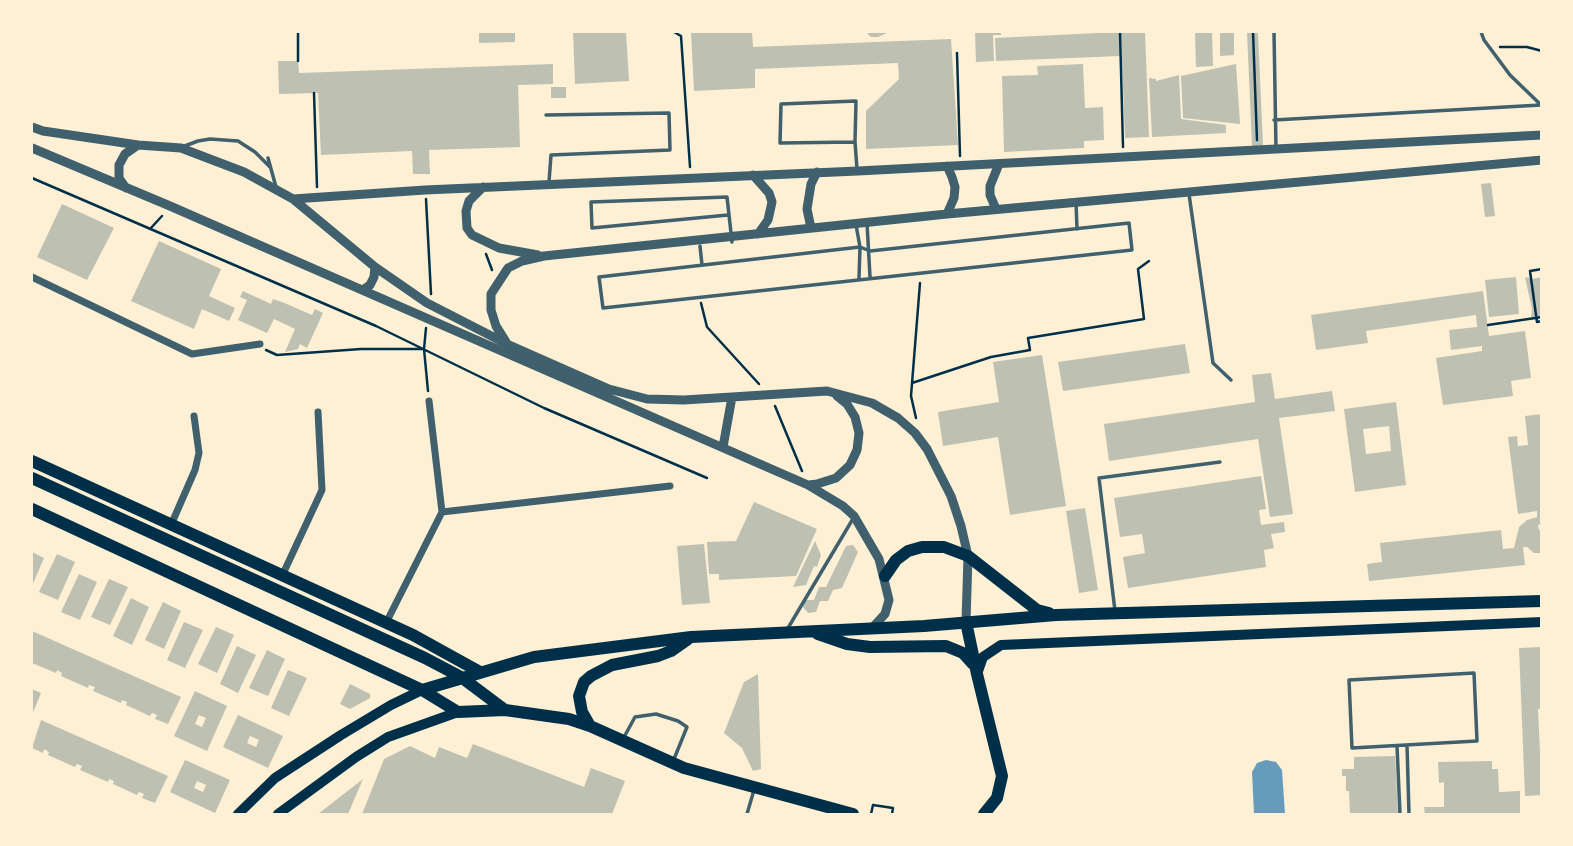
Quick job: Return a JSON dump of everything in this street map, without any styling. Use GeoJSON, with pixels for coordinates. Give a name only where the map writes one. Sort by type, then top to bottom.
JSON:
{"type":"FeatureCollection","features":[{"type":"Feature","properties":{"kind":"main road"},"geometry":{"type":"LineString","coordinates":[[32,461],[386,623],[480,672]]}},
{"type":"Feature","properties":{"kind":"main road"},"geometry":{"type":"LineString","coordinates":[[32,478],[397,645],[461,677],[505,710]]}},
{"type":"Feature","properties":{"kind":"main road"},"geometry":{"type":"LineString","coordinates":[[32,509],[422,690],[458,712]]}},
{"type":"Feature","properties":{"kind":"main road"},"geometry":{"type":"LineString","coordinates":[[884,576],[902,555],[922,547],[944,547],[968,556],[1037,610],[1056,615]]}},
{"type":"Feature","properties":{"kind":"main road"},"geometry":{"type":"LineString","coordinates":[[238,814],[275,778],[361,723],[422,690],[534,657],[691,637],[871,629],[1056,615],[1542,601]]}},
{"type":"Feature","properties":{"kind":"main road"},"geometry":{"type":"LineString","coordinates":[[966,622],[1002,776],[998,798],[984,814]]}},
{"type":"Feature","properties":{"kind":"main road"},"geometry":{"type":"LineString","coordinates":[[977,674],[983,657],[1001,645],[1542,622]]}},
{"type":"Feature","properties":{"kind":"main road"},"geometry":{"type":"LineString","coordinates":[[810,631],[847,644],[870,648],[952,648],[968,657],[977,674]]}},
{"type":"Feature","properties":{"kind":"main road"},"geometry":{"type":"LineString","coordinates":[[590,726],[582,712],[579,696],[584,682],[590,676],[612,665],[671,651],[691,637]]}},
{"type":"Feature","properties":{"kind":"main road"},"geometry":{"type":"LineString","coordinates":[[278,814],[388,737],[458,712],[505,710],[540,714],[590,726],[672,763],[853,814]]}},
{"type":"Feature","properties":{"kind":"street"},"geometry":{"type":"LineString","coordinates":[[32,127],[43,131],[138,145],[181,148],[244,172],[293,199],[375,267],[431,305],[507,344],[609,389],[647,399],[684,400],[827,391],[872,403],[898,418],[915,433],[951,496],[968,556],[966,622]]}},
{"type":"Feature","properties":{"kind":"street"},"geometry":{"type":"LineString","coordinates":[[293,199],[483,187],[858,171],[1542,135]]}},
{"type":"Feature","properties":{"kind":"street"},"geometry":{"type":"LineString","coordinates":[[126,189],[119,178],[119,165],[125,154],[138,145]]}},
{"type":"Feature","properties":{"kind":"street"},"geometry":{"type":"LineString","coordinates":[[32,148],[808,485],[854,516],[871,542],[889,592],[887,608],[881,620],[871,629]]}},
{"type":"Feature","properties":{"kind":"street"},"geometry":{"type":"LineString","coordinates":[[507,344],[496,326],[491,310],[491,294],[498,279],[508,268],[522,261],[544,256],[731,239],[996,209],[1542,160]]}},
{"type":"Feature","properties":{"kind":"street"},"geometry":{"type":"LineString","coordinates":[[996,209],[990,195],[990,186],[999,164]]}},
{"type":"Feature","properties":{"kind":"street"},"geometry":{"type":"LineString","coordinates":[[947,166],[955,187],[954,198],[947,214]]}},
{"type":"Feature","properties":{"kind":"street"},"geometry":{"type":"LineString","coordinates":[[811,228],[807,209],[808,196],[817,172]]}},
{"type":"Feature","properties":{"kind":"street"},"geometry":{"type":"LineString","coordinates":[[753,175],[769,193],[772,202],[768,220],[758,234]]}},
{"type":"Feature","properties":{"kind":"street"},"geometry":{"type":"LineString","coordinates":[[483,187],[469,201],[466,211],[467,228],[472,235],[499,247],[544,256]]}},
{"type":"Feature","properties":{"kind":"street"},"geometry":{"type":"LineString","coordinates":[[363,290],[370,285],[375,267]]}},
{"type":"Feature","properties":{"kind":"street"},"geometry":{"type":"LineString","coordinates":[[32,277],[192,354],[258,345]]}},
{"type":"Feature","properties":{"kind":"street"},"geometry":{"type":"LineString","coordinates":[[808,485],[836,478],[850,465],[858,450],[859,433],[852,410],[841,399],[827,391]]}},
{"type":"Feature","properties":{"kind":"street"},"geometry":{"type":"LineString","coordinates":[[723,447],[732,397]]}},
{"type":"Feature","properties":{"kind":"street"},"geometry":{"type":"LineString","coordinates":[[386,623],[442,512],[429,401]]}},
{"type":"Feature","properties":{"kind":"street"},"geometry":{"type":"LineString","coordinates":[[282,576],[322,490],[317,412]]}},
{"type":"Feature","properties":{"kind":"street"},"geometry":{"type":"LineString","coordinates":[[170,526],[195,470],[199,453],[194,416]]}},
{"type":"Feature","properties":{"kind":"street"},"geometry":{"type":"LineString","coordinates":[[442,512],[670,486]]}},
{"type":"Feature","properties":{"kind":"lane"},"geometry":{"type":"LineString","coordinates":[[1274,32],[1276,150]]}},
{"type":"Feature","properties":{"kind":"lane"},"geometry":{"type":"LineString","coordinates":[[1481,32],[1510,75],[1541,105]]}},
{"type":"Feature","properties":{"kind":"lane"},"geometry":{"type":"LineString","coordinates":[[855,142],[780,143],[781,104],[856,102],[855,142],[858,171]]}},
{"type":"Feature","properties":{"kind":"lane"},"geometry":{"type":"LineString","coordinates":[[1274,120],[1541,105]]}},
{"type":"Feature","properties":{"kind":"lane"},"geometry":{"type":"LineString","coordinates":[[546,115],[669,113],[670,150],[551,155],[548,184]]}},
{"type":"Feature","properties":{"kind":"lane"},"geometry":{"type":"LineString","coordinates":[[181,148],[210,139],[238,141],[255,152],[270,167]]}},
{"type":"Feature","properties":{"kind":"lane"},"geometry":{"type":"LineString","coordinates":[[268,158],[277,190]]}},
{"type":"Feature","properties":{"kind":"lane"},"geometry":{"type":"LineString","coordinates":[[1188,191],[1213,363],[1231,380]]}},
{"type":"Feature","properties":{"kind":"lane"},"geometry":{"type":"LineString","coordinates":[[729,215],[592,228],[591,202],[727,197],[729,215],[731,239]]}},
{"type":"Feature","properties":{"kind":"lane"},"geometry":{"type":"LineString","coordinates":[[1076,202],[1077,229]]}},
{"type":"Feature","properties":{"kind":"lane"},"geometry":{"type":"LineString","coordinates":[[867,222],[870,277]]}},
{"type":"Feature","properties":{"kind":"lane"},"geometry":{"type":"LineString","coordinates":[[856,223],[860,247],[859,278]]}},
{"type":"Feature","properties":{"kind":"lane"},"geometry":{"type":"LineString","coordinates":[[1129,223],[1132,250],[603,308],[599,277],[860,247],[870,251],[1129,223]]}},
{"type":"Feature","properties":{"kind":"lane"},"geometry":{"type":"LineString","coordinates":[[700,246],[702,265]]}},
{"type":"Feature","properties":{"kind":"lane"},"geometry":{"type":"LineString","coordinates":[[1116,613],[1099,478],[1220,463]]}},
{"type":"Feature","properties":{"kind":"lane"},"geometry":{"type":"LineString","coordinates":[[786,633],[854,516]]}},
{"type":"Feature","properties":{"kind":"lane"},"geometry":{"type":"LineString","coordinates":[[1474,673],[1477,741],[1397,745],[1352,748],[1349,680],[1474,673]]}},
{"type":"Feature","properties":{"kind":"lane"},"geometry":{"type":"LineString","coordinates":[[622,741],[635,717],[656,714],[678,721],[687,727],[672,763]]}},
{"type":"Feature","properties":{"kind":"lane"},"geometry":{"type":"LineString","coordinates":[[1397,745],[1400,814]]}},
{"type":"Feature","properties":{"kind":"lane"},"geometry":{"type":"LineString","coordinates":[[1407,745],[1409,814]]}},
{"type":"Feature","properties":{"kind":"lane"},"geometry":{"type":"LineString","coordinates":[[747,814],[755,788]]}},
{"type":"Feature","properties":{"kind":"lane"},"geometry":{"type":"LineString","coordinates":[[295,801],[296,814]]}},
{"type":"Feature","properties":{"kind":"path"},"geometry":{"type":"LineString","coordinates":[[298,32],[299,61]]}},
{"type":"Feature","properties":{"kind":"path"},"geometry":{"type":"LineString","coordinates":[[674,32],[681,36],[691,170]]}},
{"type":"Feature","properties":{"kind":"path"},"geometry":{"type":"LineString","coordinates":[[1120,32],[1123,148]]}},
{"type":"Feature","properties":{"kind":"path"},"geometry":{"type":"LineString","coordinates":[[1252,32],[1258,143]]}},
{"type":"Feature","properties":{"kind":"path"},"geometry":{"type":"LineString","coordinates":[[1490,48],[1518,47],[1542,51]]}},
{"type":"Feature","properties":{"kind":"path"},"geometry":{"type":"LineString","coordinates":[[957,52],[960,156]]}},
{"type":"Feature","properties":{"kind":"path"},"geometry":{"type":"LineString","coordinates":[[314,93],[317,187]]}},
{"type":"Feature","properties":{"kind":"path"},"geometry":{"type":"LineString","coordinates":[[32,178],[424,349],[544,408],[707,478]]}},
{"type":"Feature","properties":{"kind":"path"},"geometry":{"type":"LineString","coordinates":[[425,190],[431,305]]}},
{"type":"Feature","properties":{"kind":"path"},"geometry":{"type":"LineString","coordinates":[[150,229],[170,206]]}},
{"type":"Feature","properties":{"kind":"path"},"geometry":{"type":"LineString","coordinates":[[485,249],[495,277]]}},
{"type":"Feature","properties":{"kind":"path"},"geometry":{"type":"LineString","coordinates":[[912,383],[990,357],[1030,350],[1028,338],[1144,318],[1138,269],[1149,261]]}},
{"type":"Feature","properties":{"kind":"path"},"geometry":{"type":"LineString","coordinates":[[1542,269],[1530,271],[1537,322],[1542,319]]}},
{"type":"Feature","properties":{"kind":"path"},"geometry":{"type":"LineString","coordinates":[[917,420],[911,396],[920,296],[919,272]]}},
{"type":"Feature","properties":{"kind":"path"},"geometry":{"type":"LineString","coordinates":[[428,319],[424,349],[429,401]]}},
{"type":"Feature","properties":{"kind":"path"},"geometry":{"type":"LineString","coordinates":[[1488,325],[1542,319]]}},
{"type":"Feature","properties":{"kind":"path"},"geometry":{"type":"LineString","coordinates":[[258,345],[277,355],[361,349],[424,349]]}},
{"type":"Feature","properties":{"kind":"path"},"geometry":{"type":"LineString","coordinates":[[871,814],[873,805],[893,808],[892,814]]}},
{"type":"Feature","properties":{"kind":"water"},"geometry":{"type":"Polygon","coordinates":[[[1266,760],[1276,762],[1282,770],[1285,814],[1254,814],[1252,772],[1257,763],[1266,760]]]}},
{"type":"Feature","properties":{"kind":"building"},"geometry":{"type":"Polygon","coordinates":[[[479,32],[515,32],[515,42],[479,43],[479,32]]]}},
{"type":"Feature","properties":{"kind":"building"},"geometry":{"type":"Polygon","coordinates":[[[573,32],[626,32],[629,81],[575,84],[573,32]]]}},
{"type":"Feature","properties":{"kind":"building"},"geometry":{"type":"Polygon","coordinates":[[[691,32],[752,32],[753,47],[951,39],[958,145],[866,149],[866,111],[899,79],[898,63],[755,69],[755,88],[694,91],[691,32]]]}},
{"type":"Feature","properties":{"kind":"building"},"geometry":{"type":"Polygon","coordinates":[[[866,32],[889,32],[871,37],[866,32]]]}},
{"type":"Feature","properties":{"kind":"building"},"geometry":{"type":"Polygon","coordinates":[[[975,32],[1001,32],[1001,35],[993,35],[994,61],[976,62],[975,32]]]}},
{"type":"Feature","properties":{"kind":"building"},"geometry":{"type":"Polygon","coordinates":[[[1119,32],[1120,56],[996,61],[995,38],[1119,32]]]}},
{"type":"Feature","properties":{"kind":"building"},"geometry":{"type":"Polygon","coordinates":[[[1121,32],[1145,32],[1149,137],[1125,138],[1121,32]]]}},
{"type":"Feature","properties":{"kind":"building"},"geometry":{"type":"Polygon","coordinates":[[[1195,32],[1212,32],[1213,66],[1196,67],[1195,32]]]}},
{"type":"Feature","properties":{"kind":"building"},"geometry":{"type":"Polygon","coordinates":[[[1220,32],[1234,32],[1234,55],[1220,56],[1220,32]]]}},
{"type":"Feature","properties":{"kind":"building"},"geometry":{"type":"Polygon","coordinates":[[[1247,32],[1258,32],[1263,146],[1252,146],[1247,32]]]}},
{"type":"Feature","properties":{"kind":"building"},"geometry":{"type":"Polygon","coordinates":[[[278,61],[298,61],[299,73],[553,64],[553,84],[518,85],[520,147],[429,150],[430,174],[413,174],[412,151],[321,155],[318,93],[279,94],[278,61]]]}},
{"type":"Feature","properties":{"kind":"building"},"geometry":{"type":"Polygon","coordinates":[[[1083,64],[1085,108],[1103,107],[1104,140],[1084,141],[1084,148],[1004,152],[1002,76],[1038,75],[1037,66],[1083,64]]]}},
{"type":"Feature","properties":{"kind":"building"},"geometry":{"type":"Polygon","coordinates":[[[1236,64],[1240,124],[1183,118],[1181,76],[1236,64]]]}},
{"type":"Feature","properties":{"kind":"building"},"geometry":{"type":"Polygon","coordinates":[[[1179,75],[1181,119],[1226,125],[1226,133],[1152,137],[1149,78],[1156,81],[1179,75]]]}},
{"type":"Feature","properties":{"kind":"building"},"geometry":{"type":"Polygon","coordinates":[[[551,87],[566,87],[566,98],[551,98],[551,87]]]}},
{"type":"Feature","properties":{"kind":"building"},"geometry":{"type":"Polygon","coordinates":[[[1491,183],[1495,216],[1485,217],[1481,184],[1491,183]]]}},
{"type":"Feature","properties":{"kind":"building"},"geometry":{"type":"Polygon","coordinates":[[[62,204],[114,228],[87,280],[37,257],[62,204]]]}},
{"type":"Feature","properties":{"kind":"building"},"geometry":{"type":"Polygon","coordinates":[[[159,241],[221,269],[209,296],[235,308],[229,321],[202,309],[194,329],[131,301],[159,241]]]}},
{"type":"Feature","properties":{"kind":"building"},"geometry":{"type":"Polygon","coordinates":[[[1516,277],[1519,314],[1489,317],[1485,280],[1516,277]]]}},
{"type":"Feature","properties":{"kind":"building"},"geometry":{"type":"Polygon","coordinates":[[[1525,277],[1542,277],[1542,317],[1531,319],[1532,309],[1525,277]]]}},
{"type":"Feature","properties":{"kind":"building"},"geometry":{"type":"Polygon","coordinates":[[[243,291],[271,304],[273,299],[312,315],[315,309],[323,313],[307,348],[300,344],[298,349],[285,352],[295,329],[274,319],[267,333],[238,320],[247,300],[240,297],[243,291]]]}},
{"type":"Feature","properties":{"kind":"building"},"geometry":{"type":"Polygon","coordinates":[[[1483,291],[1489,336],[1525,331],[1531,378],[1511,381],[1513,396],[1443,405],[1436,358],[1482,351],[1482,346],[1451,350],[1449,330],[1477,327],[1476,315],[1366,331],[1368,343],[1316,350],[1311,315],[1483,291]]]}},
{"type":"Feature","properties":{"kind":"building"},"geometry":{"type":"Polygon","coordinates":[[[1185,344],[1190,373],[1063,391],[1058,362],[1185,344]]]}},
{"type":"Feature","properties":{"kind":"building"},"geometry":{"type":"Polygon","coordinates":[[[1042,355],[1066,506],[1010,515],[998,437],[943,446],[938,412],[999,402],[993,362],[1042,355]]]}},
{"type":"Feature","properties":{"kind":"building"},"geometry":{"type":"Polygon","coordinates":[[[1271,373],[1275,399],[1332,391],[1335,411],[1279,418],[1293,514],[1270,517],[1258,439],[1109,461],[1104,424],[1255,402],[1252,375],[1271,373]]]}},
{"type":"Feature","properties":{"kind":"building"},"geometry":{"type":"Polygon","coordinates":[[[1396,402],[1406,485],[1355,492],[1344,409],[1396,402]],[[1389,426],[1363,429],[1366,454],[1391,451],[1389,426]]]}},
{"type":"Feature","properties":{"kind":"building"},"geometry":{"type":"Polygon","coordinates":[[[1542,414],[1542,524],[1538,525],[1539,530],[1542,530],[1542,553],[1534,553],[1523,547],[1525,565],[1369,581],[1367,564],[1382,562],[1380,543],[1501,530],[1503,549],[1514,548],[1519,527],[1527,520],[1537,517],[1537,511],[1518,514],[1508,437],[1517,436],[1518,446],[1528,445],[1525,416],[1542,414]]]}},
{"type":"Feature","properties":{"kind":"building"},"geometry":{"type":"Polygon","coordinates":[[[1261,476],[1266,509],[1259,510],[1261,525],[1284,522],[1285,532],[1271,534],[1274,548],[1264,550],[1266,567],[1128,588],[1123,557],[1145,553],[1142,534],[1120,537],[1114,498],[1261,476]]]}},
{"type":"Feature","properties":{"kind":"building"},"geometry":{"type":"Polygon","coordinates":[[[754,502],[817,529],[796,576],[719,580],[719,574],[709,574],[707,542],[736,541],[754,502]]]}},
{"type":"Feature","properties":{"kind":"building"},"geometry":{"type":"Polygon","coordinates":[[[1085,508],[1098,590],[1079,593],[1066,511],[1085,508]]]}},
{"type":"Feature","properties":{"kind":"building"},"geometry":{"type":"Polygon","coordinates":[[[815,541],[821,555],[817,567],[814,566],[806,585],[793,587],[815,541]]]}},
{"type":"Feature","properties":{"kind":"building"},"geometry":{"type":"Polygon","coordinates":[[[704,544],[710,603],[682,605],[677,546],[704,544]]]}},
{"type":"Feature","properties":{"kind":"building"},"geometry":{"type":"Polygon","coordinates":[[[853,545],[858,552],[842,588],[833,590],[828,601],[820,601],[816,612],[808,613],[803,607],[805,600],[814,600],[819,587],[826,587],[846,546],[853,545]]]}},
{"type":"Feature","properties":{"kind":"building"},"geometry":{"type":"Polygon","coordinates":[[[32,552],[44,558],[32,586],[32,552]]]}},
{"type":"Feature","properties":{"kind":"building"},"geometry":{"type":"Polygon","coordinates":[[[57,554],[75,562],[58,600],[39,592],[57,554]]]}},
{"type":"Feature","properties":{"kind":"building"},"geometry":{"type":"Polygon","coordinates":[[[79,574],[97,582],[80,620],[61,612],[79,574]]]}},
{"type":"Feature","properties":{"kind":"building"},"geometry":{"type":"Polygon","coordinates":[[[109,579],[128,587],[110,625],[91,617],[109,579]]]}},
{"type":"Feature","properties":{"kind":"building"},"geometry":{"type":"Polygon","coordinates":[[[131,598],[149,607],[132,645],[113,636],[131,598]]]}},
{"type":"Feature","properties":{"kind":"building"},"geometry":{"type":"Polygon","coordinates":[[[163,602],[181,611],[164,649],[145,640],[163,602]]]}},
{"type":"Feature","properties":{"kind":"building"},"geometry":{"type":"Polygon","coordinates":[[[184,622],[203,630],[185,668],[167,660],[184,622]]]}},
{"type":"Feature","properties":{"kind":"building"},"geometry":{"type":"Polygon","coordinates":[[[216,627],[234,635],[217,673],[198,664],[216,627]]]}},
{"type":"Feature","properties":{"kind":"building"},"geometry":{"type":"Polygon","coordinates":[[[32,631],[181,697],[168,724],[155,719],[157,715],[152,713],[150,716],[126,705],[127,702],[122,700],[121,703],[93,691],[95,687],[89,685],[88,688],[61,676],[62,673],[57,670],[56,673],[32,663],[32,631]]]}},
{"type":"Feature","properties":{"kind":"building"},"geometry":{"type":"Polygon","coordinates":[[[237,646],[256,655],[238,693],[220,684],[237,646]]]}},
{"type":"Feature","properties":{"kind":"building"},"geometry":{"type":"Polygon","coordinates":[[[1542,647],[1542,709],[1538,709],[1542,795],[1525,796],[1519,648],[1542,647]]]}},
{"type":"Feature","properties":{"kind":"building"},"geometry":{"type":"Polygon","coordinates":[[[267,650],[285,659],[268,696],[249,688],[267,650]]]}},
{"type":"Feature","properties":{"kind":"building"},"geometry":{"type":"Polygon","coordinates":[[[288,670],[307,678],[289,716],[271,708],[288,670]]]}},
{"type":"Feature","properties":{"kind":"building"},"geometry":{"type":"Polygon","coordinates":[[[758,674],[761,769],[753,771],[742,748],[724,733],[744,682],[758,674]]]}},
{"type":"Feature","properties":{"kind":"building"},"geometry":{"type":"Polygon","coordinates":[[[350,684],[370,694],[370,698],[350,709],[340,704],[350,684]]]}},
{"type":"Feature","properties":{"kind":"building"},"geometry":{"type":"Polygon","coordinates":[[[32,689],[41,693],[32,715],[32,689]]]}},
{"type":"Feature","properties":{"kind":"building"},"geometry":{"type":"Polygon","coordinates":[[[195,691],[227,706],[207,751],[174,736],[195,691]],[[199,715],[195,724],[202,727],[206,718],[199,715]]]}},
{"type":"Feature","properties":{"kind":"building"},"geometry":{"type":"Polygon","coordinates":[[[238,715],[283,736],[268,768],[223,747],[238,715]],[[250,736],[247,743],[256,747],[259,740],[250,736]]]}},
{"type":"Feature","properties":{"kind":"building"},"geometry":{"type":"Polygon","coordinates":[[[41,720],[168,776],[155,803],[142,798],[144,794],[139,792],[137,795],[113,784],[114,781],[109,779],[108,782],[80,770],[82,766],[77,764],[75,767],[48,755],[49,752],[44,749],[43,753],[32,748],[41,720]]]}},
{"type":"Feature","properties":{"kind":"building"},"geometry":{"type":"Polygon","coordinates":[[[473,744],[584,787],[591,768],[625,781],[612,814],[362,814],[384,759],[410,746],[435,758],[439,747],[467,758],[473,744]]]}},
{"type":"Feature","properties":{"kind":"building"},"geometry":{"type":"Polygon","coordinates":[[[1395,756],[1398,814],[1350,814],[1349,791],[1346,791],[1346,776],[1342,776],[1342,769],[1354,769],[1354,757],[1395,756]]]}},
{"type":"Feature","properties":{"kind":"building"},"geometry":{"type":"Polygon","coordinates":[[[185,760],[230,780],[215,813],[170,792],[185,760]],[[197,781],[194,788],[203,792],[206,785],[197,781]]]}},
{"type":"Feature","properties":{"kind":"building"},"geometry":{"type":"Polygon","coordinates":[[[1492,761],[1492,769],[1498,769],[1499,792],[1520,791],[1520,814],[1425,814],[1424,807],[1444,807],[1444,782],[1439,783],[1438,762],[1492,761]]]}},
{"type":"Feature","properties":{"kind":"building"},"geometry":{"type":"Polygon","coordinates":[[[363,779],[348,814],[318,814],[363,779]]]}}]}
